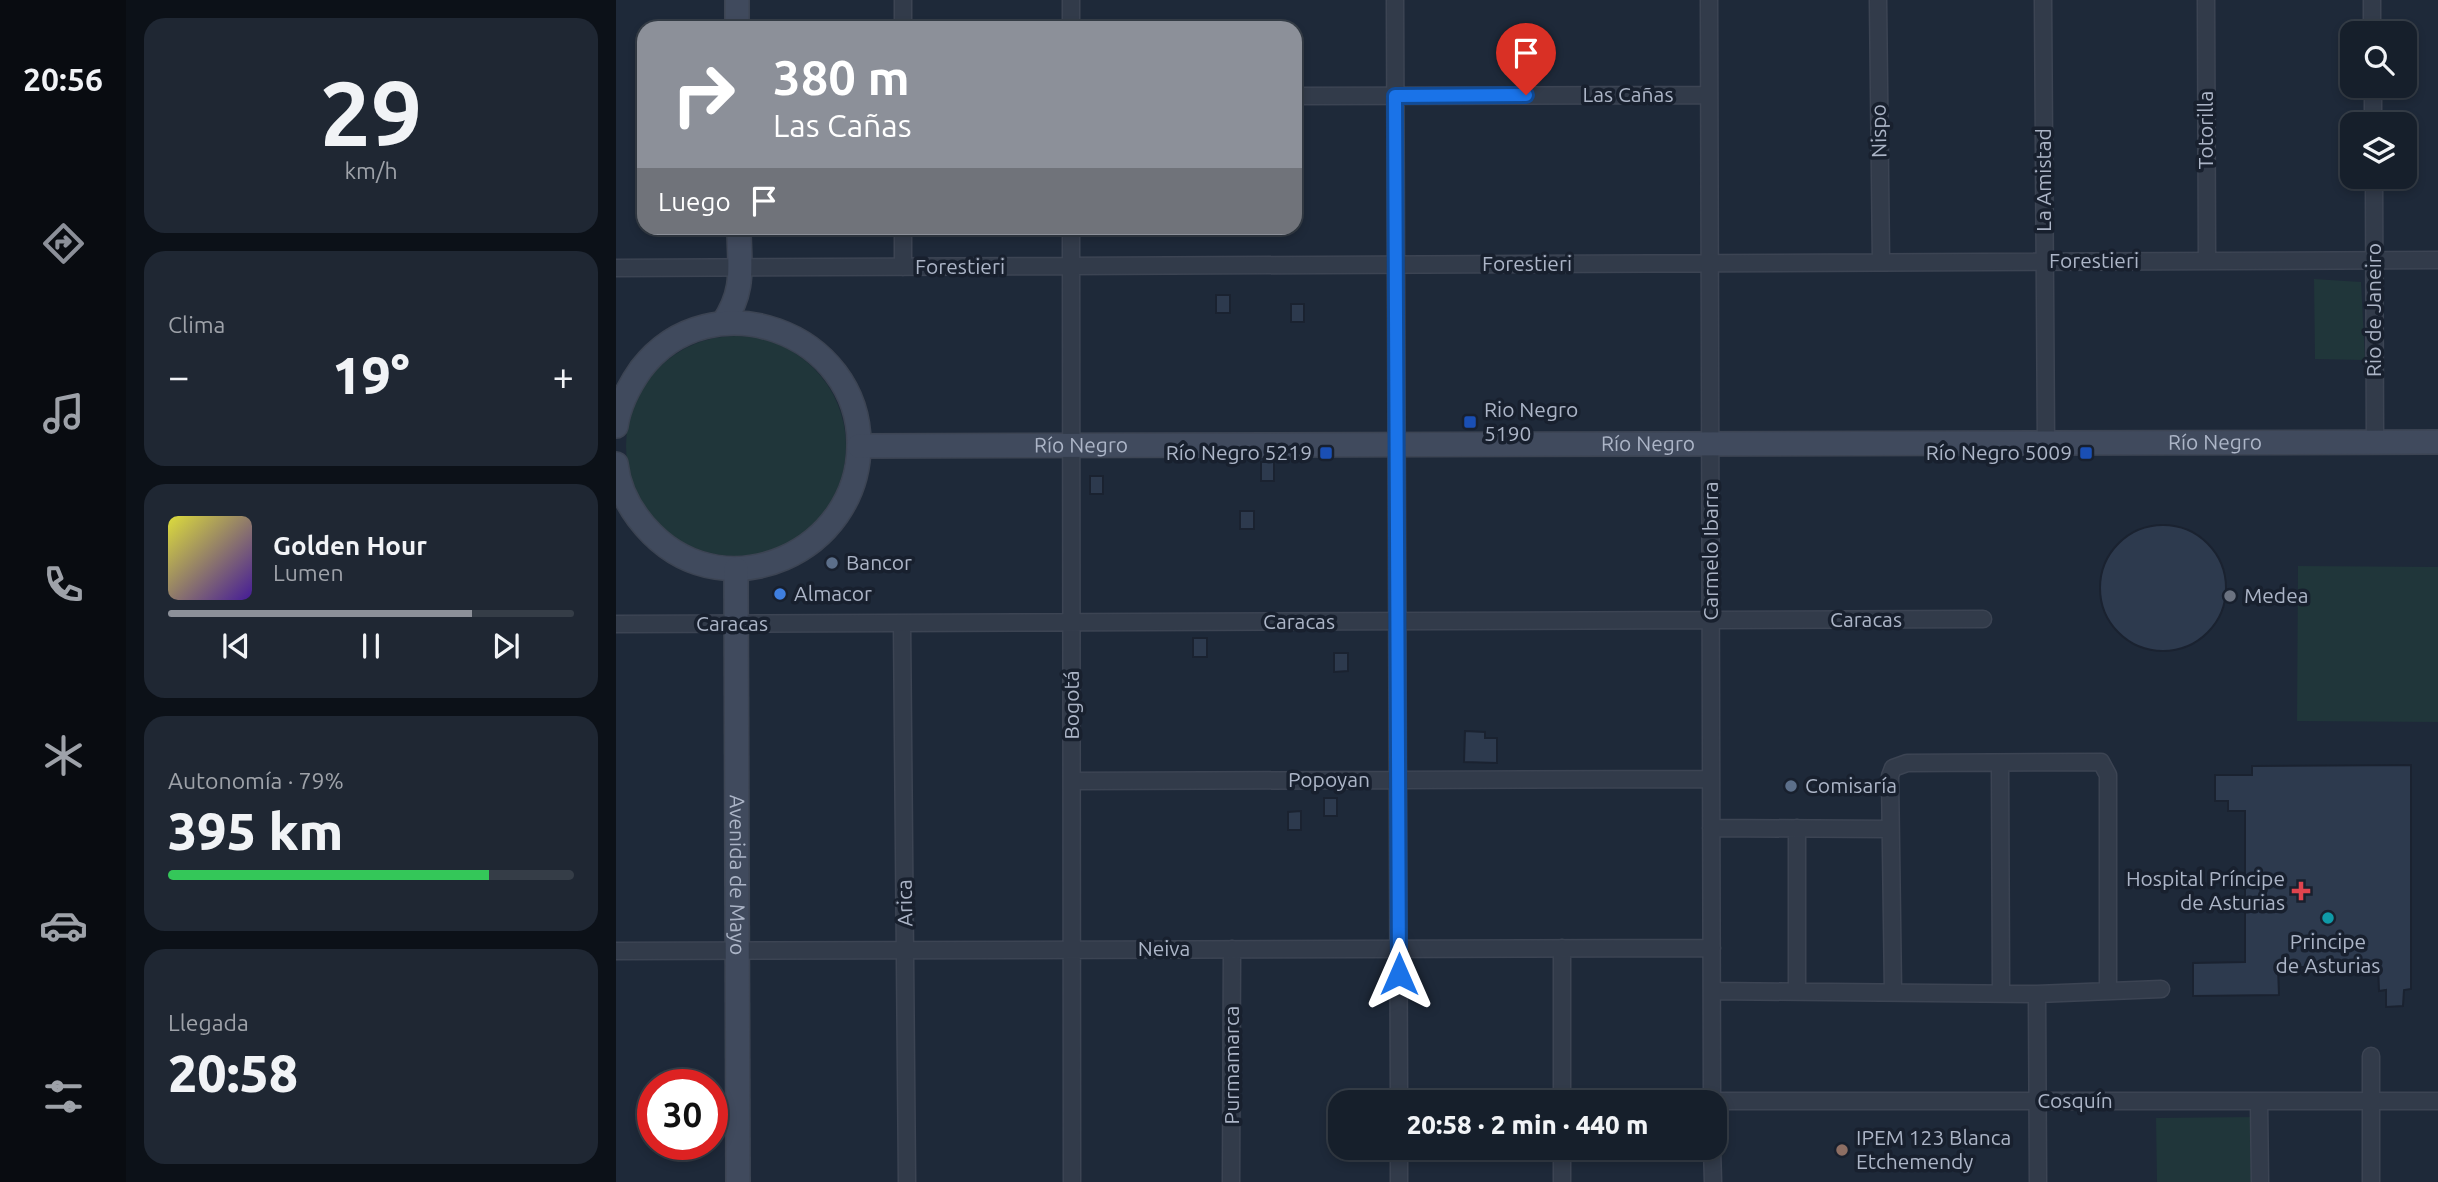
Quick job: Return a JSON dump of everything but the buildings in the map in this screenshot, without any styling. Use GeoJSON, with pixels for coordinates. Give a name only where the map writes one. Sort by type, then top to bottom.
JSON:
{"type":"FeatureCollection","features":[{"type":"Feature","properties":{"kind":"main road"},"geometry":{"type":"LineString","coordinates":[[737,0],[737,21]]}},
{"type":"Feature","properties":{"kind":"main road"},"geometry":{"type":"LineString","coordinates":[[723,323],[734,307],[739,293],[739,235]]}},
{"type":"Feature","properties":{"kind":"main road"},"geometry":{"type":"LineString","coordinates":[[616,426],[617,415],[630,384],[650,358],[676,338],[707,326],[749,323],[772,327],[801,341],[826,361],[845,388],[856,418],[859,446],[854,482],[841,511],[822,535],[796,554],[767,565],[736,569],[709,566],[684,557],[661,543],[642,523],[627,501],[617,475],[616,464]]}},
{"type":"Feature","properties":{"kind":"main road","name":"Río Negro"},"geometry":{"type":"LineString","coordinates":[[859,446],[2438,442]]}},
{"type":"Feature","properties":{"kind":"main road","name":"Avenida de Mayo"},"geometry":{"type":"LineString","coordinates":[[736,569],[738,1182]]}},
{"type":"Feature","properties":{"kind":"street"},"geometry":{"type":"LineString","coordinates":[[903,0],[903,21]]}},
{"type":"Feature","properties":{"kind":"street"},"geometry":{"type":"LineString","coordinates":[[1071,0],[1071,21]]}},
{"type":"Feature","properties":{"kind":"street"},"geometry":{"type":"LineString","coordinates":[[1395,0],[1399,1090]]}},
{"type":"Feature","properties":{"kind":"street","name":"Carmelo Ibarra"},"geometry":{"type":"LineString","coordinates":[[1709,0],[1712,1090]]}},
{"type":"Feature","properties":{"kind":"street","name":"Nispo"},"geometry":{"type":"LineString","coordinates":[[1878,0],[1881,262]]}},
{"type":"Feature","properties":{"kind":"street","name":"La Amistad"},"geometry":{"type":"LineString","coordinates":[[2043,0],[2046,444]]}},
{"type":"Feature","properties":{"kind":"street","name":"Totorilla"},"geometry":{"type":"LineString","coordinates":[[2206,0],[2207,261]]}},
{"type":"Feature","properties":{"kind":"street"},"geometry":{"type":"LineString","coordinates":[[2372,0],[2372,21]]}},
{"type":"Feature","properties":{"kind":"street","name":"Las Cañas"},"geometry":{"type":"LineString","coordinates":[[1302,96],[1709,95]]}},
{"type":"Feature","properties":{"kind":"street","name":"Rio de Janeiro"},"geometry":{"type":"LineString","coordinates":[[2374,189],[2375,443]]}},
{"type":"Feature","properties":{"kind":"street"},"geometry":{"type":"LineString","coordinates":[[903,235],[903,267]]}},
{"type":"Feature","properties":{"kind":"street","name":"Bogotá"},"geometry":{"type":"LineString","coordinates":[[1071,235],[1072,1182]]}},
{"type":"Feature","properties":{"kind":"street","name":"Forestieri"},"geometry":{"type":"LineString","coordinates":[[616,268],[2438,260]]}},
{"type":"Feature","properties":{"kind":"street","name":"Caracas"},"geometry":{"type":"LineString","coordinates":[[616,624],[1983,619]]}},
{"type":"Feature","properties":{"kind":"street","name":"Arica"},"geometry":{"type":"LineString","coordinates":[[902,623],[906,1182]]}},
{"type":"Feature","properties":{"kind":"street"},"geometry":{"type":"LineString","coordinates":[[1893,992],[1890,776],[1893,768],[1907,762],[2101,762],[2108,775],[2108,990]]}},
{"type":"Feature","properties":{"kind":"street"},"geometry":{"type":"LineString","coordinates":[[2000,763],[2001,993]]}},
{"type":"Feature","properties":{"kind":"street","name":"Popoyan"},"geometry":{"type":"LineString","coordinates":[[1072,781],[1711,779]]}},
{"type":"Feature","properties":{"kind":"street"},"geometry":{"type":"LineString","coordinates":[[1711,828],[1890,829]]}},
{"type":"Feature","properties":{"kind":"street"},"geometry":{"type":"LineString","coordinates":[[1797,828],[1797,990]]}},
{"type":"Feature","properties":{"kind":"street"},"geometry":{"type":"LineString","coordinates":[[1562,948],[1562,1090]]}},
{"type":"Feature","properties":{"kind":"street","name":"Neiva"},"geometry":{"type":"LineString","coordinates":[[616,951],[1712,948]]}},
{"type":"Feature","properties":{"kind":"street","name":"Purmamarca"},"geometry":{"type":"LineString","coordinates":[[1231,1182],[1232,949]]}},
{"type":"Feature","properties":{"kind":"street"},"geometry":{"type":"LineString","coordinates":[[1712,991],[2038,993],[2161,989]]}},
{"type":"Feature","properties":{"kind":"street"},"geometry":{"type":"LineString","coordinates":[[2038,993],[2038,1182]]}},
{"type":"Feature","properties":{"kind":"street"},"geometry":{"type":"LineString","coordinates":[[2371,1056],[2371,1182]]}},
{"type":"Feature","properties":{"kind":"street"},"geometry":{"type":"LineString","coordinates":[[2259,1101],[2260,1182]]}},
{"type":"Feature","properties":{"kind":"street","name":"Cosquín"},"geometry":{"type":"LineString","coordinates":[[1727,1102],[2438,1101]]}},
{"type":"Feature","properties":{"kind":"street"},"geometry":{"type":"LineString","coordinates":[[1399,1160],[1399,1182]]}},
{"type":"Feature","properties":{"kind":"street"},"geometry":{"type":"LineString","coordinates":[[1562,1160],[1562,1182]]}},
{"type":"Feature","properties":{"kind":"street"},"geometry":{"type":"LineString","coordinates":[[1712,1160],[1713,1182]]}},
{"type":"Feature","properties":{"kind":"green space"},"geometry":{"type":"Polygon","coordinates":[[[2314,279],[2361,282],[2365,360],[2315,359],[2314,279]]]}},
{"type":"Feature","properties":{"kind":"green space"},"geometry":{"type":"Polygon","coordinates":[[[736,336],[778,344],[814,368],[838,404],[846,446],[838,488],[814,524],[778,548],[736,556],[694,548],[658,524],[634,488],[626,446],[634,404],[658,368],[694,344],[736,336]]]}},
{"type":"Feature","properties":{"kind":"green space"},"geometry":{"type":"Polygon","coordinates":[[[2298,566],[2438,567],[2438,722],[2297,721],[2298,566]]]}},
{"type":"Feature","properties":{"kind":"green space"},"geometry":{"type":"Polygon","coordinates":[[[2255,1117],[2256,1182],[2157,1182],[2156,1118],[2255,1117]]]}},
{"type":"Feature","properties":{"kind":"place","name":"Rio Negro 5190"},"geometry":{"type":"Point","coordinates":[1470,422]}},
{"type":"Feature","properties":{"kind":"place","name":"Río Negro 5219"},"geometry":{"type":"Point","coordinates":[1326,453]}},
{"type":"Feature","properties":{"kind":"place","name":"Río Negro 5009"},"geometry":{"type":"Point","coordinates":[2086,453]}},
{"type":"Feature","properties":{"kind":"place","name":"Bancor"},"geometry":{"type":"Point","coordinates":[832,563]}},
{"type":"Feature","properties":{"kind":"place","name":"Almacor"},"geometry":{"type":"Point","coordinates":[780,594]}},
{"type":"Feature","properties":{"kind":"place","name":"Medea"},"geometry":{"type":"Point","coordinates":[2230,596]}},
{"type":"Feature","properties":{"kind":"place","name":"Comisaría"},"geometry":{"type":"Point","coordinates":[1791,786]}},
{"type":"Feature","properties":{"kind":"place","name":"Hospital Príncipe de Asturias"},"geometry":{"type":"Point","coordinates":[2301,891]}},
{"type":"Feature","properties":{"kind":"place","name":"Principe de Asturias"},"geometry":{"type":"Point","coordinates":[2328,918]}},
{"type":"Feature","properties":{"kind":"place","name":"IPEM 123 Blanca Etchemendy"},"geometry":{"type":"Point","coordinates":[1842,1150]}},
{"type":"Feature","properties":{"kind":"route"},"geometry":{"type":"LineString","coordinates":[[1399,974],[1395,96],[1526,95]]}}]}
